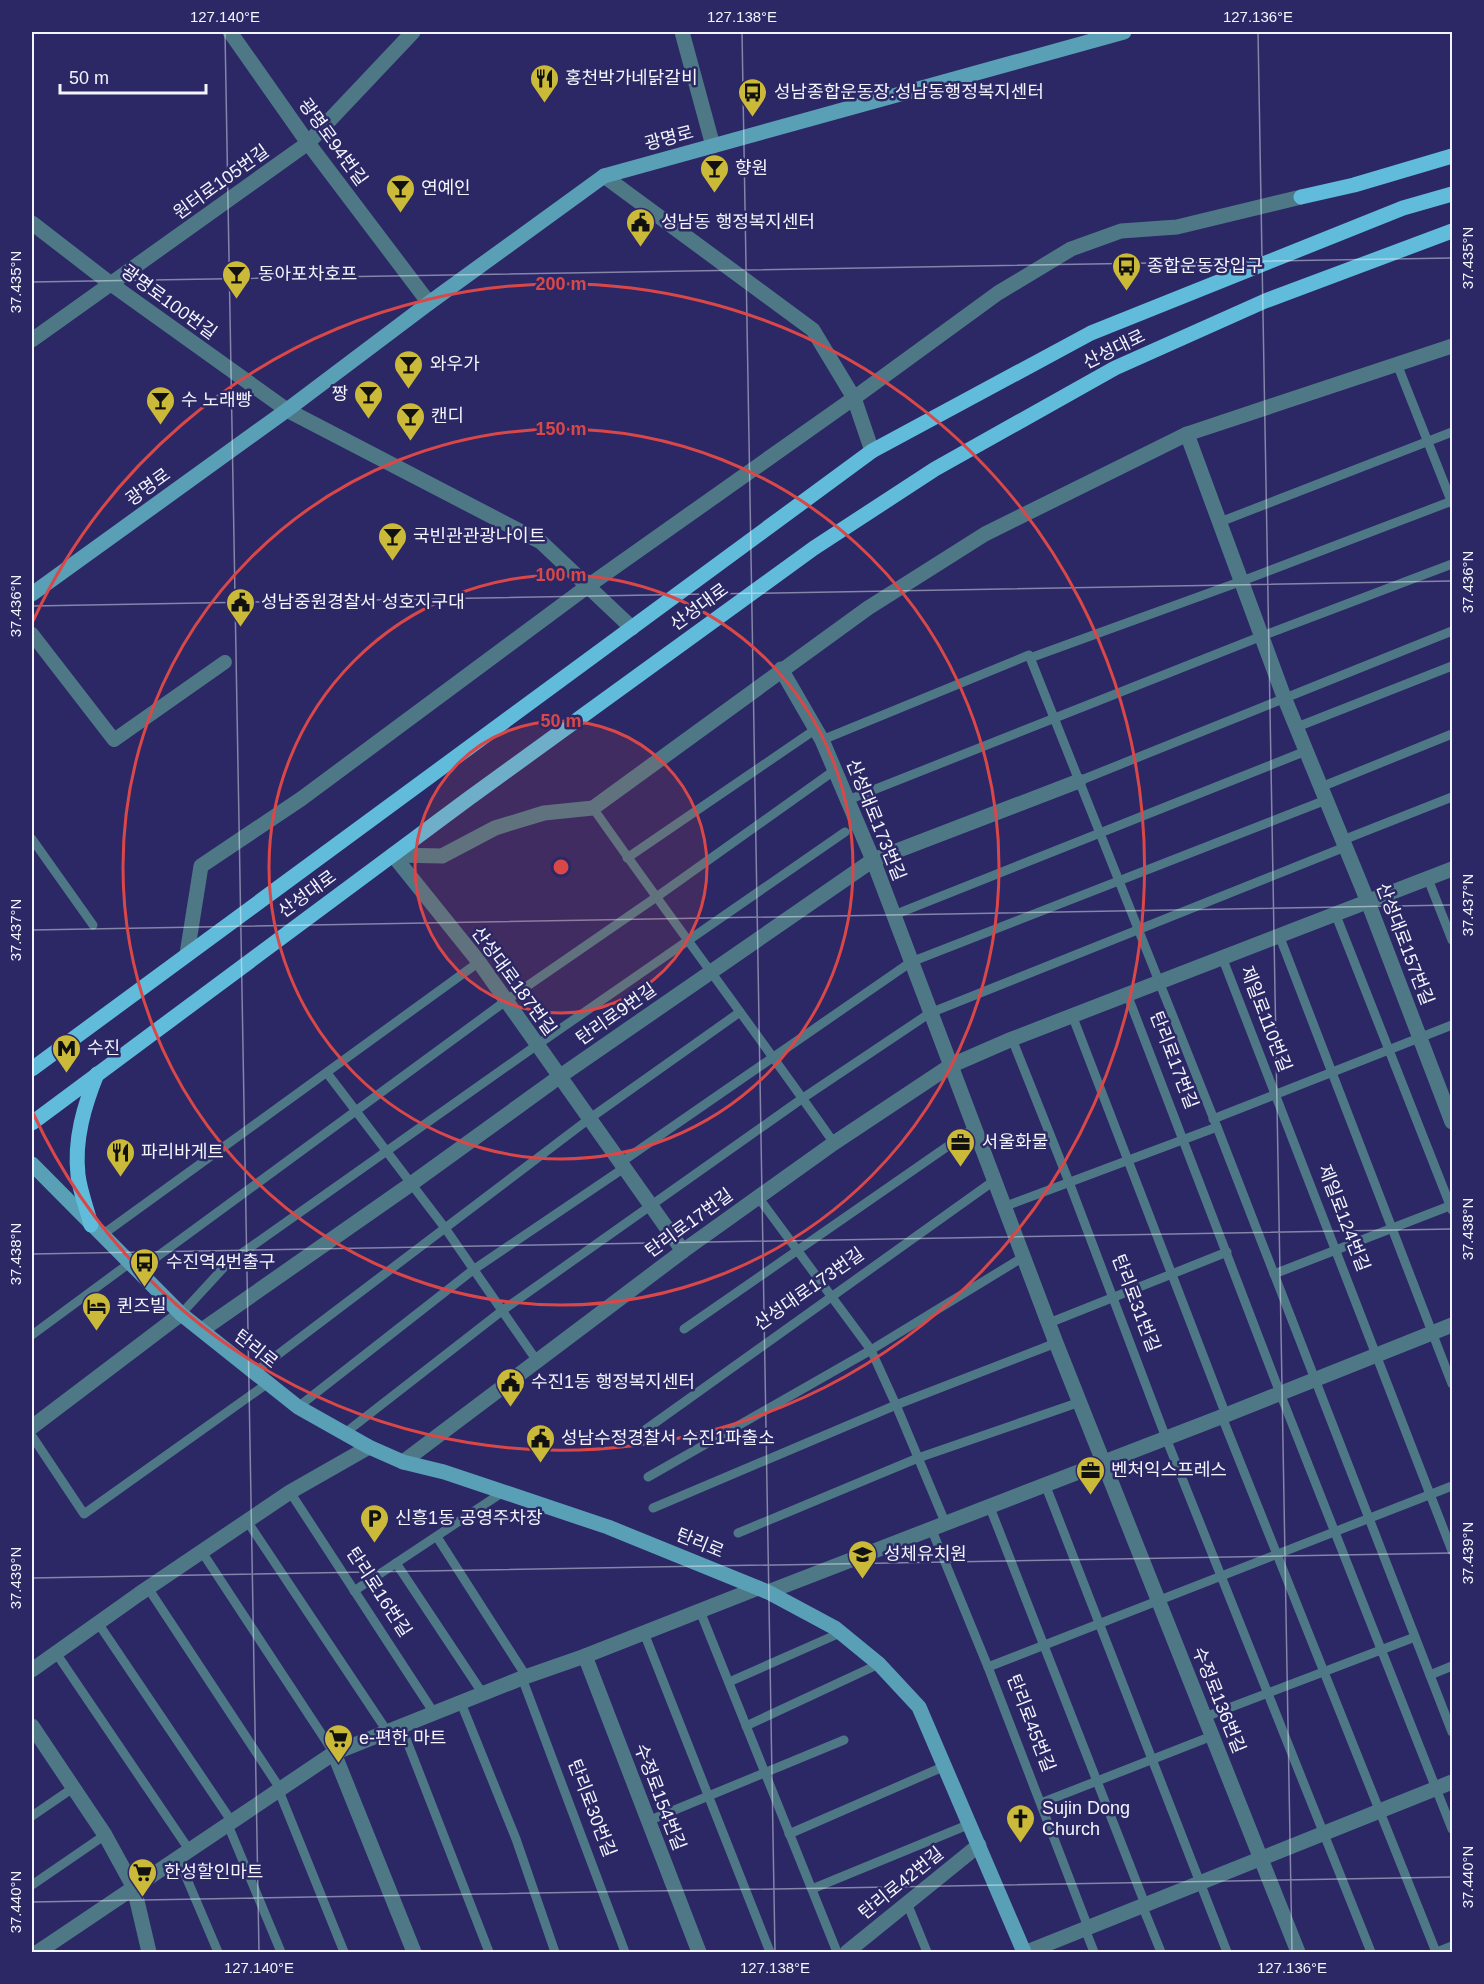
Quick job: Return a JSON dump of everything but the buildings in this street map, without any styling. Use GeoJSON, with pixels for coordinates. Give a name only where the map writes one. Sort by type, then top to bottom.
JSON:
{"type":"FeatureCollection","features":[{"type":"Feature","properties":{"kind":"main road","name":"광명로"},"geometry":{"type":"LineString","coordinates":[[32,594],[604,176],[1098,35],[1124,32]]}},
{"type":"Feature","properties":{"kind":"main road"},"geometry":{"type":"LineString","coordinates":[[1301,198],[1452,156]]}},
{"type":"Feature","properties":{"kind":"main road","name":"산성대로"},"geometry":{"type":"LineString","coordinates":[[32,1069],[872,451],[1091,333],[1403,208],[1452,194]]}},
{"type":"Feature","properties":{"kind":"main road","name":"산성대로"},"geometry":{"type":"LineString","coordinates":[[32,1123],[393,855],[814,548],[935,469],[1115,368],[1264,301],[1452,231]]}},
{"type":"Feature","properties":{"kind":"main road"},"geometry":{"type":"LineString","coordinates":[[96,1230],[78,1175],[78,1153],[81,1123],[98,1072]]}},
{"type":"Feature","properties":{"kind":"main road","name":"탄리로"},"geometry":{"type":"LineString","coordinates":[[32,1164],[181,1314],[297,1407],[403,1462],[608,1527],[763,1590],[840,1633],[879,1664],[919,1707],[1026,1953]]}},
{"type":"Feature","properties":{"kind":"street","name":"광명로94번길"},"geometry":{"type":"LineString","coordinates":[[230,32],[308,143],[429,303]]}},
{"type":"Feature","properties":{"kind":"street","name":"원터로105번길"},"geometry":{"type":"LineString","coordinates":[[32,340],[308,143],[413,32]]}},
{"type":"Feature","properties":{"kind":"street"},"geometry":{"type":"LineString","coordinates":[[682,32],[713,146]]}},
{"type":"Feature","properties":{"kind":"street"},"geometry":{"type":"LineString","coordinates":[[604,176],[813,330],[854,398],[872,451]]}},
{"type":"Feature","properties":{"kind":"street"},"geometry":{"type":"LineString","coordinates":[[187,954],[201,866],[301,799],[588,586],[998,293],[1071,249],[1120,231],[1176,227],[1301,198]]}},
{"type":"Feature","properties":{"kind":"street","name":"광명로100번길"},"geometry":{"type":"LineString","coordinates":[[32,223],[111,284],[286,410]]}},
{"type":"Feature","properties":{"kind":"street"},"geometry":{"type":"LineString","coordinates":[[393,855],[442,856],[495,828],[544,813],[592,808],[868,608],[985,534],[1187,434],[1452,346]]}},
{"type":"Feature","properties":{"kind":"street"},"geometry":{"type":"LineString","coordinates":[[286,410],[541,542],[633,628]]}},
{"type":"Feature","properties":{"kind":"street","name":"산성대로157번길"},"geometry":{"type":"LineString","coordinates":[[1187,434],[1284,697],[1368,902],[1452,1122]]}},
{"type":"Feature","properties":{"kind":"street"},"geometry":{"type":"LineString","coordinates":[[32,634],[114,740],[225,662]]}},
{"type":"Feature","properties":{"kind":"street","name":"산성대로173번길"},"geometry":{"type":"LineString","coordinates":[[781,669],[819,735],[873,860],[1056,1343],[1104,1461]]}},
{"type":"Feature","properties":{"kind":"street","name":"탄리로9번길"},"geometry":{"type":"LineString","coordinates":[[202,1330],[559,1077],[873,860],[1079,781]]}},
{"type":"Feature","properties":{"kind":"street","name":"산성대로187번길"},"geometry":{"type":"LineString","coordinates":[[393,855],[507,1000],[683,1251]]}},
{"type":"Feature","properties":{"kind":"street","name":"제일로110번길"},"geometry":{"type":"LineString","coordinates":[[1159,981],[1452,869]]}},
{"type":"Feature","properties":{"kind":"street","name":"탄리로17번길"},"geometry":{"type":"LineString","coordinates":[[403,1462],[683,1251],[834,1143],[950,1066],[1159,981]]}},
{"type":"Feature","properties":{"kind":"street"},"geometry":{"type":"LineString","coordinates":[[32,1427],[181,1314]]}},
{"type":"Feature","properties":{"kind":"street"},"geometry":{"type":"LineString","coordinates":[[38,1953],[334,1753],[524,1677],[938,1525],[1224,1416],[1452,1325]]}},
{"type":"Feature","properties":{"kind":"street"},"geometry":{"type":"LineString","coordinates":[[32,1670],[290,1492],[369,1446]]}},
{"type":"Feature","properties":{"kind":"street","name":"수정로136번길"},"geometry":{"type":"LineString","coordinates":[[1104,1461],[1298,1953]]}},
{"type":"Feature","properties":{"kind":"street","name":"수정로154번길"},"geometry":{"type":"LineString","coordinates":[[585,1656],[699,1953]]}},
{"type":"Feature","properties":{"kind":"street"},"geometry":{"type":"LineString","coordinates":[[32,1726],[36,1744],[73,1788],[105,1836],[134,1888],[149,1953]]}},
{"type":"Feature","properties":{"kind":"street"},"geometry":{"type":"LineString","coordinates":[[334,1753],[414,1953]]}},
{"type":"Feature","properties":{"kind":"street"},"geometry":{"type":"LineString","coordinates":[[1026,1953],[1452,1782]]}},
{"type":"Feature","properties":{"kind":"street","name":"탄리로42번길"},"geometry":{"type":"LineString","coordinates":[[848,1953],[979,1845]]}},
{"type":"Feature","properties":{"kind":"lane"},"geometry":{"type":"LineString","coordinates":[[1030,658],[1452,502],[1396,364]]}},
{"type":"Feature","properties":{"kind":"lane"},"geometry":{"type":"LineString","coordinates":[[1220,522],[1452,432]]}},
{"type":"Feature","properties":{"kind":"lane"},"geometry":{"type":"LineString","coordinates":[[848,800],[1054,717],[1452,564]]}},
{"type":"Feature","properties":{"kind":"lane"},"geometry":{"type":"LineString","coordinates":[[1079,781],[1452,631]]}},
{"type":"Feature","properties":{"kind":"lane"},"geometry":{"type":"LineString","coordinates":[[627,858],[819,735],[1029,655],[1215,1123],[1452,1732]]}},
{"type":"Feature","properties":{"kind":"lane"},"geometry":{"type":"LineString","coordinates":[[1296,727],[1452,666]]}},
{"type":"Feature","properties":{"kind":"lane"},"geometry":{"type":"LineString","coordinates":[[297,1407],[473,1270],[622,1166],[772,1056],[911,962],[1119,881],[1323,793],[1452,734]]}},
{"type":"Feature","properties":{"kind":"lane"},"geometry":{"type":"LineString","coordinates":[[894,915],[1306,751]]}},
{"type":"Feature","properties":{"kind":"lane"},"geometry":{"type":"LineString","coordinates":[[32,1335],[135,1266],[356,1111],[507,1000],[835,770]]}},
{"type":"Feature","properties":{"kind":"lane"},"geometry":{"type":"LineString","coordinates":[[345,1433],[503,1310],[803,1098],[930,1013],[1138,930],[1452,797]]}},
{"type":"Feature","properties":{"kind":"lane"},"geometry":{"type":"LineString","coordinates":[[592,808],[834,1143]]}},
{"type":"Feature","properties":{"kind":"lane"},"geometry":{"type":"LineString","coordinates":[[181,1314],[228,1263],[845,832]]}},
{"type":"Feature","properties":{"kind":"lane"},"geometry":{"type":"LineString","coordinates":[[32,839],[93,925]]}},
{"type":"Feature","properties":{"kind":"lane"},"geometry":{"type":"LineString","coordinates":[[1428,879],[1452,940]]}},
{"type":"Feature","properties":{"kind":"lane"},"geometry":{"type":"LineString","coordinates":[[1274,1274],[1452,1207],[1335,914]]}},
{"type":"Feature","properties":{"kind":"lane"},"geometry":{"type":"LineString","coordinates":[[1279,935],[1452,1384]]}},
{"type":"Feature","properties":{"kind":"lane","name":"제일로110번길"},"geometry":{"type":"LineString","coordinates":[[1222,957],[1275,1094]]}},
{"type":"Feature","properties":{"kind":"lane"},"geometry":{"type":"LineString","coordinates":[[96,1230],[327,1073],[479,962]]}},
{"type":"Feature","properties":{"kind":"lane","name":"탄리로17번길"},"geometry":{"type":"LineString","coordinates":[[1127,994],[1184,1140]]}},
{"type":"Feature","properties":{"kind":"lane"},"geometry":{"type":"LineString","coordinates":[[255,1372],[589,1119],[740,1012]]}},
{"type":"Feature","properties":{"kind":"lane"},"geometry":{"type":"LineString","coordinates":[[1072,1015],[1224,1416],[1437,1953],[1452,1946]]}},
{"type":"Feature","properties":{"kind":"lane"},"geometry":{"type":"LineString","coordinates":[[1006,1206],[1184,1140],[1275,1094],[1452,1025]]}},
{"type":"Feature","properties":{"kind":"lane"},"geometry":{"type":"LineString","coordinates":[[1012,1039],[1069,1182]]}},
{"type":"Feature","properties":{"kind":"lane"},"geometry":{"type":"LineString","coordinates":[[327,1073],[445,1228],[537,1361]]}},
{"type":"Feature","properties":{"kind":"lane","name":"제일로124번길"},"geometry":{"type":"LineString","coordinates":[[1275,1094],[1452,1551]]}},
{"type":"Feature","properties":{"kind":"lane","name":"산성대로173번길"},"geometry":{"type":"LineString","coordinates":[[684,1329],[974,1128]]}},
{"type":"Feature","properties":{"kind":"lane"},"geometry":{"type":"LineString","coordinates":[[1184,1140],[1280,1393],[1452,1828]]}},
{"type":"Feature","properties":{"kind":"lane","name":"산성대로173번길"},"geometry":{"type":"LineString","coordinates":[[645,1430],[995,1180]]}},
{"type":"Feature","properties":{"kind":"lane","name":"탄리로31번길"},"geometry":{"type":"LineString","coordinates":[[1069,1182],[1166,1438],[1371,1953]]}},
{"type":"Feature","properties":{"kind":"lane"},"geometry":{"type":"LineString","coordinates":[[758,1197],[870,1350],[918,1458],[938,1525],[988,1667],[1452,1486]]}},
{"type":"Feature","properties":{"kind":"lane"},"geometry":{"type":"LineString","coordinates":[[1049,1323],[1227,1252]]}},
{"type":"Feature","properties":{"kind":"lane"},"geometry":{"type":"LineString","coordinates":[[648,1477],[870,1350],[1024,1256]]}},
{"type":"Feature","properties":{"kind":"lane"},"geometry":{"type":"LineString","coordinates":[[653,1508],[896,1405],[1056,1343]]}},
{"type":"Feature","properties":{"kind":"lane"},"geometry":{"type":"LineString","coordinates":[[32,1436],[84,1514],[268,1383]]}},
{"type":"Feature","properties":{"kind":"lane"},"geometry":{"type":"LineString","coordinates":[[738,1533],[918,1458],[1080,1402]]}},
{"type":"Feature","properties":{"kind":"lane"},"geometry":{"type":"LineString","coordinates":[[1045,1484],[1227,1953]]}},
{"type":"Feature","properties":{"kind":"lane","name":"탄리로16번길"},"geometry":{"type":"LineString","coordinates":[[290,1492],[434,1713]]}},
{"type":"Feature","properties":{"kind":"lane"},"geometry":{"type":"LineString","coordinates":[[354,1591],[503,1492]]}},
{"type":"Feature","properties":{"kind":"lane"},"geometry":{"type":"LineString","coordinates":[[989,1505],[1097,1781],[1161,1953]]}},
{"type":"Feature","properties":{"kind":"lane"},"geometry":{"type":"LineString","coordinates":[[247,1521],[387,1731]]}},
{"type":"Feature","properties":{"kind":"lane","name":"탄리로30번길"},"geometry":{"type":"LineString","coordinates":[[437,1537],[524,1677],[625,1953]]}},
{"type":"Feature","properties":{"kind":"lane"},"geometry":{"type":"LineString","coordinates":[[202,1552],[334,1753]]}},
{"type":"Feature","properties":{"kind":"lane"},"geometry":{"type":"LineString","coordinates":[[396,1563],[483,1694]]}},
{"type":"Feature","properties":{"kind":"lane"},"geometry":{"type":"LineString","coordinates":[[148,1588],[280,1791],[344,1953]]}},
{"type":"Feature","properties":{"kind":"lane"},"geometry":{"type":"LineString","coordinates":[[700,1611],[837,1953]]}},
{"type":"Feature","properties":{"kind":"lane"},"geometry":{"type":"LineString","coordinates":[[98,1623],[230,1823],[281,1953]]}},
{"type":"Feature","properties":{"kind":"lane"},"geometry":{"type":"LineString","coordinates":[[644,1633],[770,1953]]}},
{"type":"Feature","properties":{"kind":"lane"},"geometry":{"type":"LineString","coordinates":[[729,1682],[840,1633]]}},
{"type":"Feature","properties":{"kind":"lane"},"geometry":{"type":"LineString","coordinates":[[1205,1717],[1415,1637]]}},
{"type":"Feature","properties":{"kind":"lane"},"geometry":{"type":"LineString","coordinates":[[56,1653],[184,1855],[218,1953]]}},
{"type":"Feature","properties":{"kind":"lane"},"geometry":{"type":"LineString","coordinates":[[746,1726],[879,1664]]}},
{"type":"Feature","properties":{"kind":"lane"},"geometry":{"type":"LineString","coordinates":[[1430,1675],[1452,1666]]}},
{"type":"Feature","properties":{"kind":"lane","name":"탄리로45번길"},"geometry":{"type":"LineString","coordinates":[[988,1667],[1041,1803],[1094,1953]]}},
{"type":"Feature","properties":{"kind":"lane"},"geometry":{"type":"LineString","coordinates":[[461,1703],[516,1839],[555,1953]]}},
{"type":"Feature","properties":{"kind":"lane"},"geometry":{"type":"LineString","coordinates":[[401,1726],[489,1953]]}},
{"type":"Feature","properties":{"kind":"lane"},"geometry":{"type":"LineString","coordinates":[[1041,1803],[1212,1736]]}},
{"type":"Feature","properties":{"kind":"lane"},"geometry":{"type":"LineString","coordinates":[[648,1821],[844,1740]]}},
{"type":"Feature","properties":{"kind":"lane"},"geometry":{"type":"LineString","coordinates":[[789,1834],[945,1766]]}},
{"type":"Feature","properties":{"kind":"lane"},"geometry":{"type":"LineString","coordinates":[[32,1816],[73,1788]]}},
{"type":"Feature","properties":{"kind":"lane"},"geometry":{"type":"LineString","coordinates":[[812,1889],[970,1824]]}},
{"type":"Feature","properties":{"kind":"lane"},"geometry":{"type":"LineString","coordinates":[[32,1885],[105,1836]]}},
{"type":"Feature","properties":{"kind":"lane"},"geometry":{"type":"LineString","coordinates":[[907,1903],[927,1953]]}},
{"type":"Feature","properties":{"kind":"place","name":"홍천박가네닭갈비"},"geometry":{"type":"Point","coordinates":[544,104]}},
{"type":"Feature","properties":{"kind":"place","name":"성남종합운동장.성남동행정복지센터"},"geometry":{"type":"Point","coordinates":[753,118]}},
{"type":"Feature","properties":{"kind":"place","name":"향원"},"geometry":{"type":"Point","coordinates":[714,194]}},
{"type":"Feature","properties":{"kind":"place","name":"연예인"},"geometry":{"type":"Point","coordinates":[400,214]}},
{"type":"Feature","properties":{"kind":"place","name":"성남동 행정복지센터"},"geometry":{"type":"Point","coordinates":[640,248]}},
{"type":"Feature","properties":{"kind":"place","name":"종합운동장입구"},"geometry":{"type":"Point","coordinates":[1126,292]}},
{"type":"Feature","properties":{"kind":"place","name":"동아포차호프"},"geometry":{"type":"Point","coordinates":[237,300]}},
{"type":"Feature","properties":{"kind":"place","name":"와우가"},"geometry":{"type":"Point","coordinates":[409,390]}},
{"type":"Feature","properties":{"kind":"place","name":"짱"},"geometry":{"type":"Point","coordinates":[369,420]}},
{"type":"Feature","properties":{"kind":"place","name":"수 노래빵"},"geometry":{"type":"Point","coordinates":[160,426]}},
{"type":"Feature","properties":{"kind":"place","name":"캔디"},"geometry":{"type":"Point","coordinates":[410,442]}},
{"type":"Feature","properties":{"kind":"place","name":"국빈관관광나이트"},"geometry":{"type":"Point","coordinates":[392,562]}},
{"type":"Feature","properties":{"kind":"place","name":"성남중원경찰서 성호지구대"},"geometry":{"type":"Point","coordinates":[240,628]}},
{"type":"Feature","properties":{"kind":"place","name":"수진"},"geometry":{"type":"Point","coordinates":[66,1074]}},
{"type":"Feature","properties":{"kind":"place","name":"서울화물"},"geometry":{"type":"Point","coordinates":[961,1168]}},
{"type":"Feature","properties":{"kind":"place","name":"파리바게트"},"geometry":{"type":"Point","coordinates":[120,1178]}},
{"type":"Feature","properties":{"kind":"place","name":"수진역4번출구"},"geometry":{"type":"Point","coordinates":[145,1288]}},
{"type":"Feature","properties":{"kind":"place","name":"퀸즈빌"},"geometry":{"type":"Point","coordinates":[96,1332]}},
{"type":"Feature","properties":{"kind":"place","name":"수진1동 행정복지센터"},"geometry":{"type":"Point","coordinates":[510,1408]}},
{"type":"Feature","properties":{"kind":"place","name":"성남수정경찰서 수진1파출소"},"geometry":{"type":"Point","coordinates":[540,1464]}},
{"type":"Feature","properties":{"kind":"place","name":"벤처익스프레스"},"geometry":{"type":"Point","coordinates":[1090,1496]}},
{"type":"Feature","properties":{"kind":"place","name":"신흥1동 공영주차장"},"geometry":{"type":"Point","coordinates":[374,1544]}},
{"type":"Feature","properties":{"kind":"place","name":"성체유치원"},"geometry":{"type":"Point","coordinates":[863,1580]}},
{"type":"Feature","properties":{"kind":"place","name":"e-편한 마트"},"geometry":{"type":"Point","coordinates":[338,1764]}},
{"type":"Feature","properties":{"kind":"place","name":"Sujin Dong Church"},"geometry":{"type":"Point","coordinates":[1021,1844]}},
{"type":"Feature","properties":{"kind":"place","name":"한성할인마트"},"geometry":{"type":"Point","coordinates":[143,1898]}}]}
